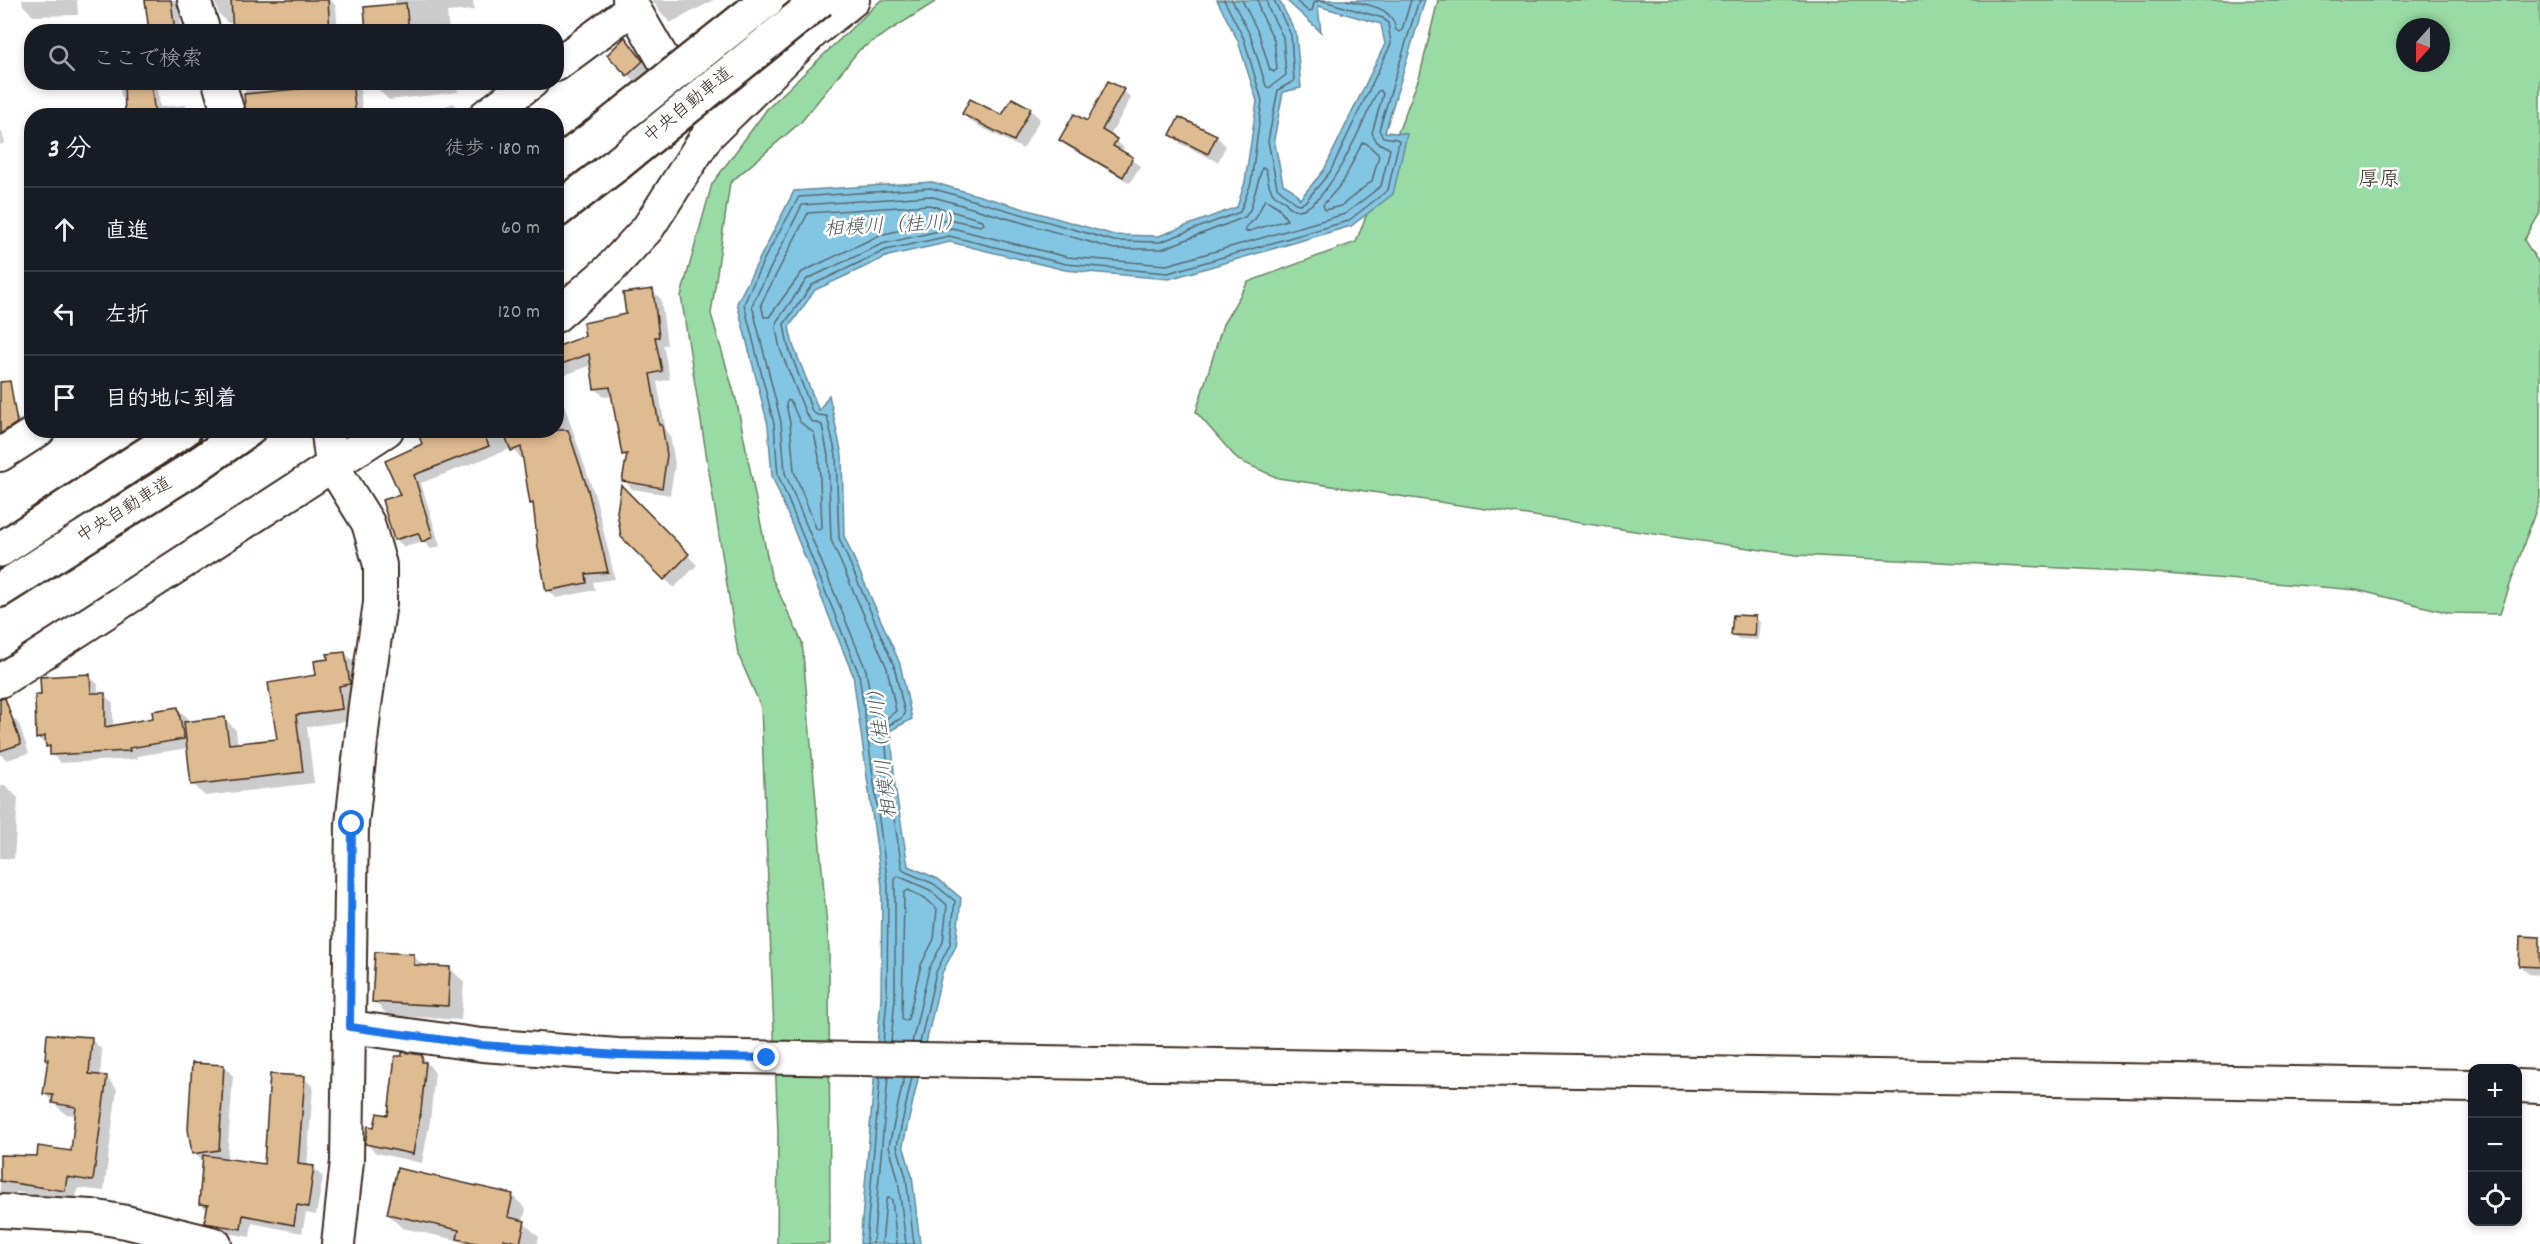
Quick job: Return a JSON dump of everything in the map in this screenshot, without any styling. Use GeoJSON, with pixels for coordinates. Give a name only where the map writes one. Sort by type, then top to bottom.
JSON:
{"type":"FeatureCollection","features":[{"type":"Feature","properties":{"kind":"highway","name":"中央自動車道"},"geometry":{"type":"LineString","coordinates":[[564,160],[767,0]]}},
{"type":"Feature","properties":{"kind":"highway","name":"中央自動車道"},"geometry":{"type":"LineString","coordinates":[[564,204],[616,165],[820,0]]}},
{"type":"Feature","properties":{"kind":"highway","name":"中央自動車道"},"geometry":{"type":"LineString","coordinates":[[0,550],[172,438]]}},
{"type":"Feature","properties":{"kind":"highway","name":"中央自動車道"},"geometry":{"type":"LineString","coordinates":[[0,590],[190,470],[236,438]]}},
{"type":"Feature","properties":{"kind":"street"},"geometry":{"type":"LineString","coordinates":[[194,0],[202,24]]}},
{"type":"Feature","properties":{"kind":"street"},"geometry":{"type":"LineString","coordinates":[[564,309],[609,270],[648,228],[707,136],[813,32],[853,0]]}},
{"type":"Feature","properties":{"kind":"street"},"geometry":{"type":"LineString","coordinates":[[564,58],[631,4],[707,136]]}},
{"type":"Feature","properties":{"kind":"street"},"geometry":{"type":"LineString","coordinates":[[221,90],[227,108]]}},
{"type":"Feature","properties":{"kind":"street"},"geometry":{"type":"LineString","coordinates":[[496,108],[521,90]]}},
{"type":"Feature","properties":{"kind":"street"},"geometry":{"type":"LineString","coordinates":[[0,455],[27,438]]}},
{"type":"Feature","properties":{"kind":"street"},"geometry":{"type":"LineString","coordinates":[[329,438],[332,465],[368,523],[380,565],[380,603],[365,705],[352,824],[347,1161],[338,1244]]}},
{"type":"Feature","properties":{"kind":"street"},"geometry":{"type":"LineString","coordinates":[[0,681],[374,438]]}},
{"type":"Feature","properties":{"kind":"street"},"geometry":{"type":"LineString","coordinates":[[350,1027],[482,1045],[584,1053],[981,1063],[2468,1086]]}},
{"type":"Feature","properties":{"kind":"street"},"geometry":{"type":"LineString","coordinates":[[2522,1086],[2540,1087]]}},
{"type":"Feature","properties":{"kind":"street"},"geometry":{"type":"LineString","coordinates":[[0,1211],[92,1216],[215,1244]]}},
{"type":"Feature","properties":{"kind":"green space"},"geometry":{"type":"Polygon","coordinates":[[[881,0],[938,0],[859,50],[802,121],[730,183],[711,314],[737,403],[771,576],[802,642],[829,949],[830,1244],[777,1244],[778,1132],[761,707],[738,654],[681,296],[712,184],[767,109],[881,0]]]}},
{"type":"Feature","properties":{"kind":"green space"},"geometry":{"type":"Polygon","coordinates":[[[1438,0],[2540,0],[2540,213],[2524,240],[2540,265],[2540,498],[2500,614],[2450,613],[2357,590],[2143,572],[1796,555],[1278,478],[1238,460],[1196,412],[1223,324],[1248,282],[1356,242],[1420,75],[1438,0]]]}},
{"type":"Feature","properties":{"kind":"water","name":"相模川（桂川）"},"geometry":{"type":"Polygon","coordinates":[[[1217,0],[1279,0],[1296,33],[1301,88],[1283,92],[1274,139],[1283,184],[1293,190],[1300,199],[1324,170],[1385,44],[1381,24],[1318,6],[1321,32],[1286,0],[1425,0],[1385,132],[1407,134],[1393,194],[1351,226],[1169,279],[1065,270],[950,242],[888,256],[815,290],[789,327],[793,345],[819,411],[829,395],[842,455],[844,536],[900,664],[912,719],[891,730],[895,786],[908,866],[938,879],[961,898],[956,946],[942,973],[903,1145],[912,1176],[920,1244],[860,1244],[881,999],[882,886],[853,675],[772,476],[768,425],[737,303],[794,191],[932,182],[1114,235],[1159,236],[1237,207],[1245,182],[1257,101],[1238,41],[1217,0]]]}},
{"type":"Feature","properties":{"kind":"building"},"geometry":{"type":"Polygon","coordinates":[[[145,0],[171,0],[174,24],[148,24],[145,0]]]}},
{"type":"Feature","properties":{"kind":"building"},"geometry":{"type":"Polygon","coordinates":[[[231,0],[328,0],[330,24],[232,24],[231,0]]]}},
{"type":"Feature","properties":{"kind":"building"},"geometry":{"type":"Polygon","coordinates":[[[406,3],[408,24],[365,24],[364,7],[406,3]]]}},
{"type":"Feature","properties":{"kind":"building"},"geometry":{"type":"Polygon","coordinates":[[[625,37],[643,61],[627,76],[607,55],[625,37]]]}},
{"type":"Feature","properties":{"kind":"building"},"geometry":{"type":"Polygon","coordinates":[[[1108,81],[1124,89],[1102,130],[1117,139],[1113,146],[1133,157],[1123,177],[1059,140],[1074,114],[1087,121],[1108,81]]]}},
{"type":"Feature","properties":{"kind":"building"},"geometry":{"type":"Polygon","coordinates":[[[124,90],[152,90],[154,108],[125,108],[124,90]]]}},
{"type":"Feature","properties":{"kind":"building"},"geometry":{"type":"Polygon","coordinates":[[[286,90],[353,90],[355,108],[245,108],[244,94],[286,90]]]}},
{"type":"Feature","properties":{"kind":"building"},"geometry":{"type":"Polygon","coordinates":[[[1012,98],[1031,108],[1014,141],[962,114],[970,99],[1002,115],[1012,98]]]}},
{"type":"Feature","properties":{"kind":"building"},"geometry":{"type":"Polygon","coordinates":[[[1179,117],[1217,135],[1208,154],[1170,135],[1179,117]]]}},
{"type":"Feature","properties":{"kind":"building"},"geometry":{"type":"Polygon","coordinates":[[[653,289],[659,337],[655,337],[662,371],[650,374],[667,455],[662,488],[622,481],[627,454],[622,455],[610,387],[594,389],[589,354],[564,363],[564,344],[585,336],[583,323],[626,314],[623,293],[653,289]]]}},
{"type":"Feature","properties":{"kind":"building"},"geometry":{"type":"Polygon","coordinates":[[[10,381],[17,423],[0,434],[0,382],[10,381]]]}},
{"type":"Feature","properties":{"kind":"building"},"geometry":{"type":"Polygon","coordinates":[[[564,430],[568,430],[588,490],[608,572],[586,574],[587,583],[546,591],[533,503],[530,504],[521,447],[511,451],[506,438],[564,438],[564,430]]]}},
{"type":"Feature","properties":{"kind":"building"},"geometry":{"type":"Polygon","coordinates":[[[420,438],[486,438],[489,446],[414,475],[433,537],[422,542],[418,533],[394,540],[382,500],[400,495],[385,461],[422,444],[420,438]]]}},
{"type":"Feature","properties":{"kind":"building"},"geometry":{"type":"Polygon","coordinates":[[[621,485],[689,554],[664,580],[621,537],[617,512],[621,485]]]}},
{"type":"Feature","properties":{"kind":"building"},"geometry":{"type":"Polygon","coordinates":[[[1733,615],[1756,616],[1755,636],[1731,635],[1733,615]]]}},
{"type":"Feature","properties":{"kind":"building"},"geometry":{"type":"Polygon","coordinates":[[[345,652],[350,684],[339,686],[342,709],[296,715],[303,772],[191,785],[184,722],[225,717],[229,744],[277,739],[268,683],[316,675],[314,661],[328,659],[327,654],[345,652]]]}},
{"type":"Feature","properties":{"kind":"building"},"geometry":{"type":"Polygon","coordinates":[[[90,674],[91,693],[105,693],[105,727],[153,718],[152,711],[178,707],[184,739],[129,748],[130,751],[50,755],[50,746],[46,747],[45,736],[36,739],[35,695],[41,695],[40,677],[90,674]]]}},
{"type":"Feature","properties":{"kind":"building"},"geometry":{"type":"Polygon","coordinates":[[[5,698],[21,744],[0,751],[0,699],[5,698]]]}},
{"type":"Feature","properties":{"kind":"building"},"geometry":{"type":"Polygon","coordinates":[[[2520,936],[2540,937],[2540,967],[2519,966],[2520,936]]]}},
{"type":"Feature","properties":{"kind":"building"},"geometry":{"type":"Polygon","coordinates":[[[375,952],[414,954],[414,965],[450,967],[448,1006],[372,1002],[375,952]]]}},
{"type":"Feature","properties":{"kind":"building"},"geometry":{"type":"Polygon","coordinates":[[[47,1034],[92,1037],[89,1074],[107,1076],[93,1181],[67,1177],[65,1191],[0,1181],[0,1155],[37,1156],[38,1146],[71,1151],[76,1107],[52,1103],[53,1095],[43,1094],[48,1059],[45,1059],[47,1034]]]}},
{"type":"Feature","properties":{"kind":"building"},"geometry":{"type":"Polygon","coordinates":[[[402,1052],[422,1055],[422,1062],[426,1062],[421,1111],[413,1154],[365,1144],[368,1126],[374,1127],[377,1113],[388,1115],[395,1056],[402,1056],[402,1052]]]}},
{"type":"Feature","properties":{"kind":"building"},"geometry":{"type":"Polygon","coordinates":[[[192,1063],[224,1065],[219,1150],[192,1154],[188,1129],[192,1063]]]}},
{"type":"Feature","properties":{"kind":"building"},"geometry":{"type":"Polygon","coordinates":[[[270,1074],[305,1076],[298,1164],[314,1166],[308,1207],[297,1205],[294,1225],[243,1215],[241,1229],[204,1223],[208,1205],[199,1204],[203,1155],[264,1164],[270,1074]]]}},
{"type":"Feature","properties":{"kind":"building"},"geometry":{"type":"Polygon","coordinates":[[[397,1168],[513,1194],[508,1217],[525,1221],[520,1243],[503,1239],[502,1244],[481,1244],[457,1239],[459,1230],[387,1214],[397,1168]]]}},
{"type":"Feature","properties":{"kind":"district","name":"厚原"},"geometry":{"type":"Point","coordinates":[2379,181]}},
{"type":"Feature","properties":{"kind":"route"},"geometry":{"type":"LineString","coordinates":[[352,824],[350,1027],[482,1045],[618,1055],[767,1058]]}}]}
